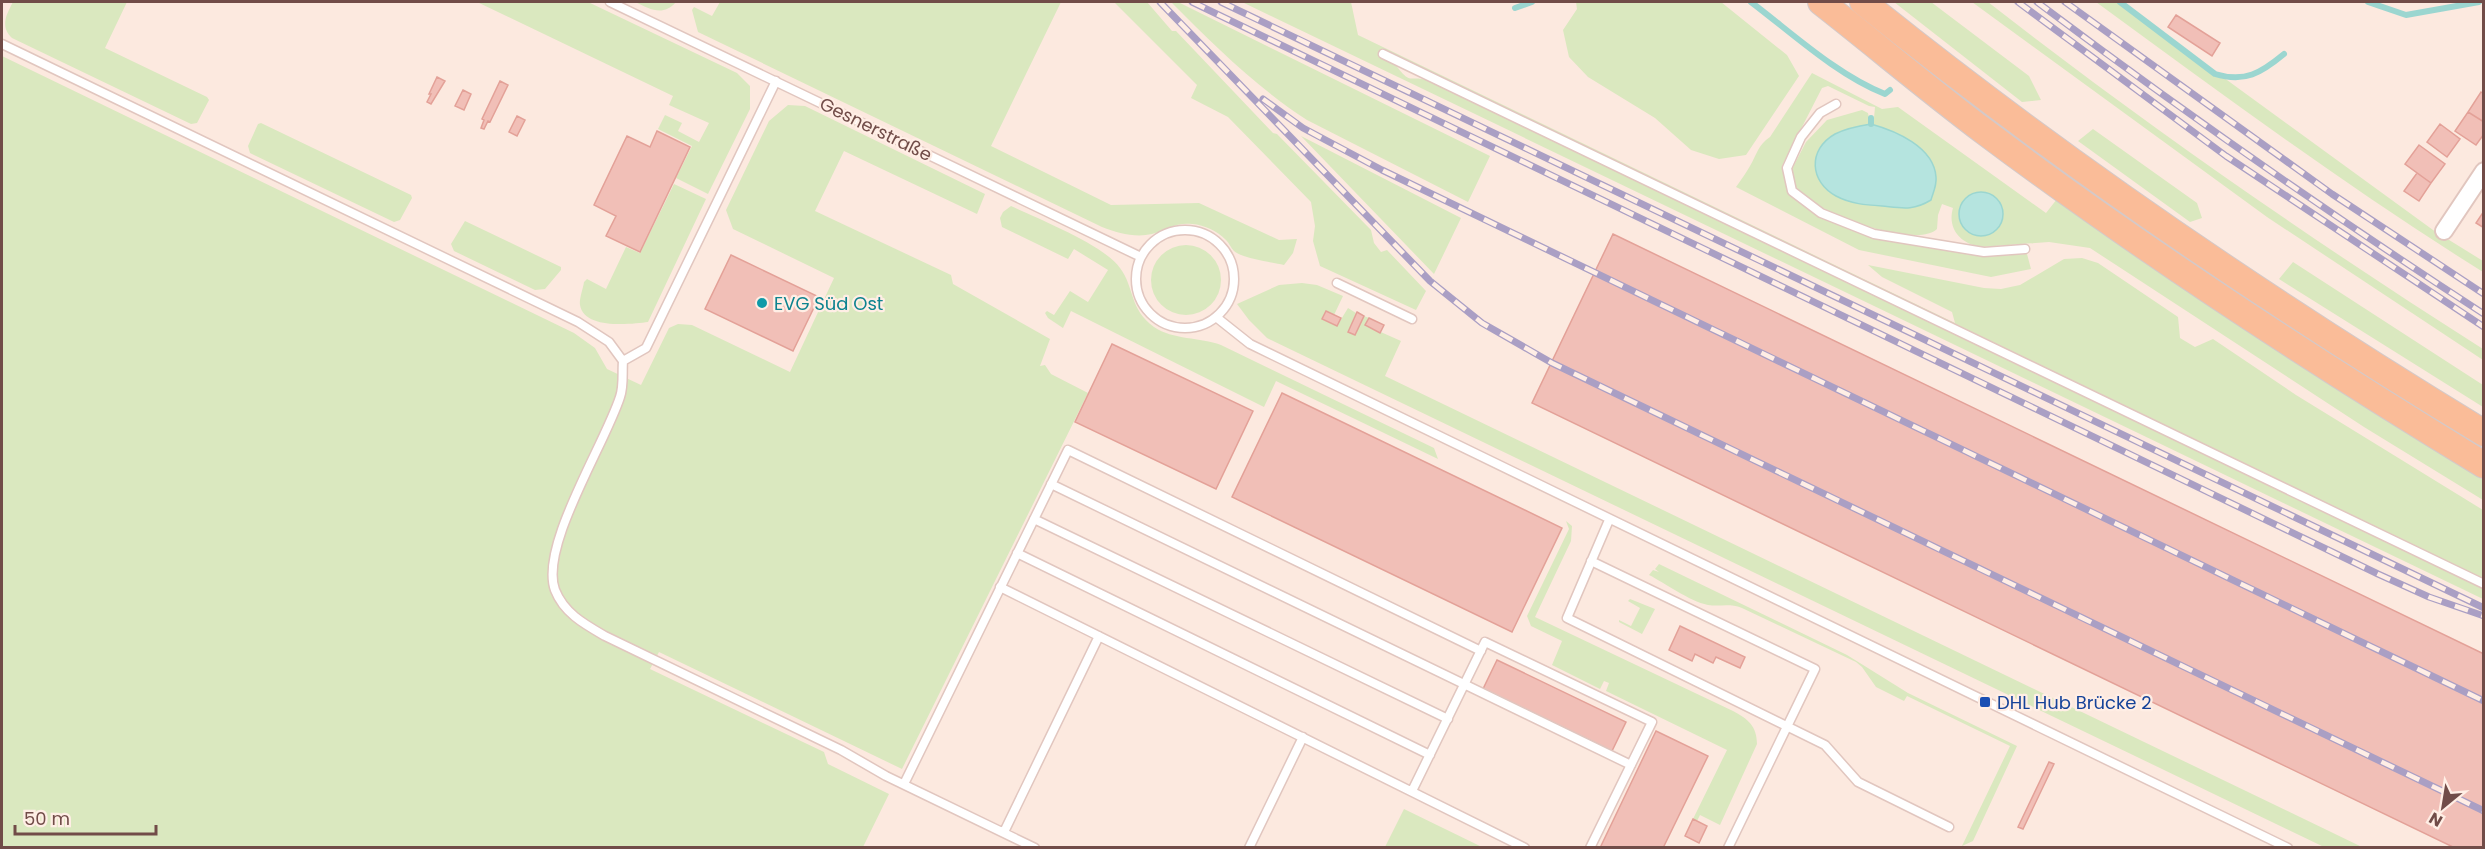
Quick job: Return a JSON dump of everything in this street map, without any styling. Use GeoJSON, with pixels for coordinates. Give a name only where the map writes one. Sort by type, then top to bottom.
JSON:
{"type":"FeatureCollection","features":[{"type":"Feature","properties":{"kind":"main road"},"geometry":{"type":"LineString","coordinates":[[1821,2],[1984,131],[2122,230],[2359,388],[2484,465]]}},
{"type":"Feature","properties":{"kind":"main road"},"geometry":{"type":"LineString","coordinates":[[1863,2],[2000,107],[2222,267],[2484,433]]}},
{"type":"Feature","properties":{"kind":"street"},"geometry":{"type":"LineString","coordinates":[[2444,231],[2484,171]]}},
{"type":"Feature","properties":{"kind":"lane","name":"Gesnerstraße"},"geometry":{"type":"LineString","coordinates":[[610,2],[1141,257]]}},
{"type":"Feature","properties":{"kind":"lane"},"geometry":{"type":"LineString","coordinates":[[2,44],[578,322],[609,342],[623,361],[621,394],[609,428],[557,540],[552,573],[555,588],[562,603],[573,616],[605,636],[841,750],[904,784],[1035,848]]}},
{"type":"Feature","properties":{"kind":"lane"},"geometry":{"type":"LineString","coordinates":[[1383,54],[2484,584]]}},
{"type":"Feature","properties":{"kind":"lane"},"geometry":{"type":"LineString","coordinates":[[623,361],[646,348],[776,81]]}},
{"type":"Feature","properties":{"kind":"lane"},"geometry":{"type":"LineString","coordinates":[[1836,104],[1820,113],[1800,137],[1787,168],[1792,191],[1821,213],[1874,234],[1984,252],[2025,249]]}},
{"type":"Feature","properties":{"kind":"lane"},"geometry":{"type":"LineString","coordinates":[[1175,231],[1197,232],[1209,237],[1219,244],[1230,260],[1234,282],[1228,303],[1209,322],[1187,328],[1170,326],[1158,320],[1148,312],[1137,289],[1137,269],[1141,257],[1156,239],[1175,231]]}},
{"type":"Feature","properties":{"kind":"lane"},"geometry":{"type":"LineString","coordinates":[[1337,283],[1412,319]]}},
{"type":"Feature","properties":{"kind":"lane"},"geometry":{"type":"LineString","coordinates":[[1216,317],[1250,344],[2288,848]]}},
{"type":"Feature","properties":{"kind":"lane"},"geometry":{"type":"LineString","coordinates":[[904,784],[1068,450],[1483,646],[1652,722],[1590,848]]}},
{"type":"Feature","properties":{"kind":"lane"},"geometry":{"type":"LineString","coordinates":[[1051,484],[1631,765]]}},
{"type":"Feature","properties":{"kind":"lane"},"geometry":{"type":"LineString","coordinates":[[1034,519],[1448,719]]}},
{"type":"Feature","properties":{"kind":"lane"},"geometry":{"type":"LineString","coordinates":[[1609,520],[1566,618],[1825,745],[1858,782],[1949,827]]}},
{"type":"Feature","properties":{"kind":"lane"},"geometry":{"type":"LineString","coordinates":[[1017,553],[1430,755]]}},
{"type":"Feature","properties":{"kind":"lane"},"geometry":{"type":"LineString","coordinates":[[1591,561],[1815,669],[1728,848]]}},
{"type":"Feature","properties":{"kind":"lane"},"geometry":{"type":"LineString","coordinates":[[1000,587],[1525,848]]}},
{"type":"Feature","properties":{"kind":"lane"},"geometry":{"type":"LineString","coordinates":[[1004,832],[1100,636]]}},
{"type":"Feature","properties":{"kind":"lane"},"geometry":{"type":"LineString","coordinates":[[1412,791],[1483,646]]}},
{"type":"Feature","properties":{"kind":"lane"},"geometry":{"type":"LineString","coordinates":[[1250,848],[1303,737]]}},
{"type":"Feature","properties":{"kind":"green space"},"geometry":{"type":"Polygon","coordinates":[[[13,2],[127,2],[105,48],[207,97],[209,100],[197,123],[191,124],[12,38],[5,25],[6,16],[13,2]]]}},
{"type":"Feature","properties":{"kind":"green space"},"geometry":{"type":"Polygon","coordinates":[[[477,2],[588,2],[737,73],[750,86],[750,109],[708,194],[676,178],[692,146],[658,129],[665,115],[682,123],[678,131],[699,142],[709,123],[669,105],[673,96],[477,2]]]}},
{"type":"Feature","properties":{"kind":"green space"},"geometry":{"type":"Polygon","coordinates":[[[635,2],[676,2],[666,9],[656,10],[635,2]]]}},
{"type":"Feature","properties":{"kind":"green space"},"geometry":{"type":"Polygon","coordinates":[[[720,2],[1061,2],[991,146],[1111,205],[1199,203],[1279,240],[1297,239],[1293,253],[1284,265],[1251,258],[1234,251],[1215,231],[1197,225],[1181,224],[1152,234],[1139,235],[1120,233],[1102,227],[698,32],[692,10],[694,7],[712,16],[720,2]]]}},
{"type":"Feature","properties":{"kind":"green space"},"geometry":{"type":"Polygon","coordinates":[[[1114,2],[1147,2],[1172,31],[1176,31],[1273,133],[1277,134],[1371,230],[1374,243],[1381,252],[1387,250],[1426,291],[1416,310],[1320,266],[1313,241],[1315,226],[1311,202],[1228,117],[1191,98],[1197,85],[1114,2]]]}},
{"type":"Feature","properties":{"kind":"green space"},"geometry":{"type":"Polygon","coordinates":[[[1171,2],[1178,2],[1490,156],[1468,202],[1307,120],[1253,80],[1171,2]]]}},
{"type":"Feature","properties":{"kind":"green space"},"geometry":{"type":"Polygon","coordinates":[[[1242,2],[1351,2],[1358,35],[1955,323],[1952,312],[1882,277],[1868,265],[1984,288],[2001,289],[2020,285],[2064,259],[2082,258],[2098,263],[2178,317],[2180,338],[2195,347],[2213,339],[2296,395],[2483,510],[2483,581],[1395,64],[1408,78],[1430,81],[2483,589],[2483,599],[1242,2]]]}},
{"type":"Feature","properties":{"kind":"green space"},"geometry":{"type":"Polygon","coordinates":[[[1576,2],[1721,2],[1787,55],[1799,76],[1746,155],[1719,159],[1691,150],[1655,118],[1588,77],[1569,57],[1563,30],[1577,9],[1576,2]]]}},
{"type":"Feature","properties":{"kind":"green space"},"geometry":{"type":"Polygon","coordinates":[[[1894,2],[1931,2],[2029,76],[2041,100],[2022,102],[1894,2]]]}},
{"type":"Feature","properties":{"kind":"green space"},"geometry":{"type":"Polygon","coordinates":[[[1972,2],[1988,2],[2231,182],[2356,267],[2483,349],[2483,360],[2267,217],[1972,2]]]}},
{"type":"Feature","properties":{"kind":"green space"},"geometry":{"type":"Polygon","coordinates":[[[2096,2],[2120,2],[2433,230],[2483,261],[2483,272],[2336,175],[2096,2]]]}},
{"type":"Feature","properties":{"kind":"green space"},"geometry":{"type":"Polygon","coordinates":[[[2,56],[574,333],[595,348],[607,369],[641,385],[669,328],[678,324],[692,325],[790,372],[834,278],[733,229],[726,210],[769,121],[788,105],[805,106],[985,194],[977,214],[844,151],[815,211],[951,275],[953,284],[1050,339],[1040,366],[1045,365],[1051,374],[1088,393],[902,769],[659,652],[650,669],[824,752],[828,764],[889,794],[863,847],[2,847],[2,56]]]}},
{"type":"Feature","properties":{"kind":"green space"},"geometry":{"type":"Polygon","coordinates":[[[1812,73],[1882,109],[1898,107],[2046,213],[2057,199],[2283,354],[2483,480],[2483,500],[2364,427],[2090,248],[2049,242],[1981,247],[1974,245],[1961,239],[1957,234],[1952,222],[1953,208],[1942,204],[1937,229],[1928,234],[1914,235],[1862,225],[1822,208],[1796,188],[1792,169],[1806,142],[1827,120],[1862,110],[1868,113],[1869,118],[1874,118],[1875,107],[1828,86],[1822,88],[1782,166],[1788,194],[1820,217],[1873,238],[1984,257],[2027,254],[2031,269],[1991,277],[1859,250],[1736,187],[1760,147],[1770,137],[1812,73]]]}},
{"type":"Feature","properties":{"kind":"green space"},"geometry":{"type":"Polygon","coordinates":[[[261,123],[411,195],[412,198],[400,220],[394,222],[250,153],[248,146],[258,124],[261,123]]]}},
{"type":"Feature","properties":{"kind":"green space"},"geometry":{"type":"Polygon","coordinates":[[[2093,129],[2197,203],[2202,218],[2190,222],[2078,141],[2093,129]]]}},
{"type":"Feature","properties":{"kind":"green space"},"geometry":{"type":"Polygon","coordinates":[[[1301,136],[1461,218],[1434,274],[1301,136]]]}},
{"type":"Feature","properties":{"kind":"green space"},"geometry":{"type":"Polygon","coordinates":[[[674,184],[706,199],[648,322],[610,324],[590,318],[583,313],[580,305],[584,282],[587,279],[606,289],[626,247],[640,253],[674,184]]]}},
{"type":"Feature","properties":{"kind":"green space"},"geometry":{"type":"Polygon","coordinates":[[[1011,206],[1070,233],[1112,259],[1125,276],[1140,313],[1154,327],[1170,334],[1221,345],[1434,448],[1438,459],[1276,381],[1264,407],[1071,311],[1063,328],[1048,318],[1045,313],[1047,311],[1054,315],[1070,291],[1088,302],[1108,270],[1074,249],[1068,259],[1002,227],[1000,218],[1003,212],[1011,206]]]}},
{"type":"Feature","properties":{"kind":"green space"},"geometry":{"type":"Polygon","coordinates":[[[465,221],[561,267],[561,270],[545,289],[535,290],[454,251],[451,244],[465,221]]]}},
{"type":"Feature","properties":{"kind":"green space"},"geometry":{"type":"Polygon","coordinates":[[[1193,245],[1206,251],[1215,260],[1219,266],[1221,280],[1219,294],[1211,305],[1200,313],[1179,315],[1161,305],[1153,294],[1151,273],[1161,255],[1172,247],[1193,245]]]}},
{"type":"Feature","properties":{"kind":"green space"},"geometry":{"type":"Polygon","coordinates":[[[2293,262],[2483,385],[2483,407],[2279,279],[2293,262]]]}},
{"type":"Feature","properties":{"kind":"green space"},"geometry":{"type":"Polygon","coordinates":[[[1302,283],[1317,285],[1343,296],[1334,315],[1326,311],[1322,319],[1337,326],[1348,308],[1356,313],[1348,332],[1355,335],[1364,316],[1369,318],[1365,325],[1401,341],[1385,376],[2362,847],[2324,847],[1267,338],[1237,304],[1279,285],[1302,283]]]}},
{"type":"Feature","properties":{"kind":"green space"},"geometry":{"type":"Polygon","coordinates":[[[1566,521],[1572,526],[1571,541],[1535,617],[1733,711],[1747,720],[1753,728],[1757,744],[1720,825],[1700,815],[1697,821],[1693,819],[1727,750],[1606,691],[1609,683],[1604,681],[1600,689],[1552,665],[1562,641],[1531,626],[1527,616],[1569,529],[1566,521]]]}},
{"type":"Feature","properties":{"kind":"green space"},"geometry":{"type":"Polygon","coordinates":[[[1659,564],[1847,655],[1908,693],[2017,746],[1973,841],[1962,846],[2010,746],[1907,696],[1904,701],[1876,687],[1856,662],[1742,608],[1708,605],[1685,596],[1649,575],[1653,570],[1659,572],[1655,569],[1659,564]]]}},
{"type":"Feature","properties":{"kind":"green space"},"geometry":{"type":"Polygon","coordinates":[[[1630,599],[1655,609],[1642,634],[1619,622],[1619,620],[1631,626],[1640,608],[1628,601],[1630,599]]]}},
{"type":"Feature","properties":{"kind":"green space"},"geometry":{"type":"Polygon","coordinates":[[[1404,809],[1482,847],[1385,847],[1404,809]]]}},
{"type":"Feature","properties":{"kind":"water"},"geometry":{"type":"Polygon","coordinates":[[[1871,124],[1902,136],[1929,157],[1936,177],[1931,200],[1919,206],[1907,208],[1859,204],[1836,196],[1821,183],[1815,166],[1820,148],[1835,134],[1857,126],[1871,124]]]}},
{"type":"Feature","properties":{"kind":"water"},"geometry":{"type":"Polygon","coordinates":[[[1981,192],[1997,198],[2003,214],[1997,230],[1981,236],[1965,230],[1959,214],[1965,198],[1981,192]]]}},
{"type":"Feature","properties":{"kind":"building"},"geometry":{"type":"Polygon","coordinates":[[[2176,15],[2220,43],[2212,56],[2168,27],[2176,15]]]}},
{"type":"Feature","properties":{"kind":"building"},"geometry":{"type":"Polygon","coordinates":[[[437,77],[445,81],[431,104],[427,102],[437,77]]]}},
{"type":"Feature","properties":{"kind":"building"},"geometry":{"type":"Polygon","coordinates":[[[500,81],[508,85],[490,122],[488,121],[484,129],[481,128],[484,120],[482,119],[500,81]]]}},
{"type":"Feature","properties":{"kind":"building"},"geometry":{"type":"Polygon","coordinates":[[[463,90],[471,94],[464,110],[455,106],[463,90]]]}},
{"type":"Feature","properties":{"kind":"building"},"geometry":{"type":"Polygon","coordinates":[[[2481,92],[2484,94],[2484,122],[2468,112],[2481,92]]]}},
{"type":"Feature","properties":{"kind":"building"},"geometry":{"type":"Polygon","coordinates":[[[2468,112],[2484,122],[2484,134],[2476,145],[2455,131],[2468,112]]]}},
{"type":"Feature","properties":{"kind":"building"},"geometry":{"type":"Polygon","coordinates":[[[517,116],[525,120],[517,136],[509,132],[517,116]]]}},
{"type":"Feature","properties":{"kind":"building"},"geometry":{"type":"Polygon","coordinates":[[[2440,124],[2460,139],[2447,157],[2427,142],[2440,124]]]}},
{"type":"Feature","properties":{"kind":"building"},"geometry":{"type":"Polygon","coordinates":[[[657,131],[690,147],[640,252],[606,236],[616,216],[594,205],[627,136],[650,147],[657,131]]]}},
{"type":"Feature","properties":{"kind":"building"},"geometry":{"type":"Polygon","coordinates":[[[2419,145],[2445,164],[2431,183],[2405,164],[2419,145]]]}},
{"type":"Feature","properties":{"kind":"building"},"geometry":{"type":"Polygon","coordinates":[[[2417,173],[2431,183],[2419,201],[2404,191],[2417,173]]]}},
{"type":"Feature","properties":{"kind":"building"},"geometry":{"type":"Polygon","coordinates":[[[2484,211],[2484,228],[2476,223],[2484,211]]]}},
{"type":"Feature","properties":{"kind":"building"},"geometry":{"type":"Polygon","coordinates":[[[1613,234],[2484,654],[2484,848],[2455,848],[1532,403],[1613,234]]]}},
{"type":"Feature","properties":{"kind":"building","name":"EVG Süd Ost"},"geometry":{"type":"Polygon","coordinates":[[[731,255],[819,297],[793,351],[705,309],[731,255]]]}},
{"type":"Feature","properties":{"kind":"building"},"geometry":{"type":"Polygon","coordinates":[[[1326,311],[1341,318],[1337,326],[1322,319],[1326,311]]]}},
{"type":"Feature","properties":{"kind":"building"},"geometry":{"type":"Polygon","coordinates":[[[1357,312],[1364,316],[1355,335],[1348,332],[1357,312]]]}},
{"type":"Feature","properties":{"kind":"building"},"geometry":{"type":"Polygon","coordinates":[[[1369,318],[1384,325],[1380,333],[1365,325],[1369,318]]]}},
{"type":"Feature","properties":{"kind":"building"},"geometry":{"type":"Polygon","coordinates":[[[1112,344],[1253,411],[1216,489],[1075,422],[1112,344]]]}},
{"type":"Feature","properties":{"kind":"building"},"geometry":{"type":"Polygon","coordinates":[[[1282,393],[1562,528],[1512,632],[1232,497],[1282,393]]]}},
{"type":"Feature","properties":{"kind":"building"},"geometry":{"type":"Polygon","coordinates":[[[1680,626],[1745,657],[1740,668],[1716,657],[1713,663],[1695,654],[1692,661],[1669,650],[1680,626]]]}},
{"type":"Feature","properties":{"kind":"building"},"geometry":{"type":"Polygon","coordinates":[[[1497,660],[1626,722],[1612,751],[1483,689],[1497,660]]]}},
{"type":"Feature","properties":{"kind":"building"},"geometry":{"type":"Polygon","coordinates":[[[1656,731],[1708,756],[1663,848],[1600,848],[1656,731]]]}},
{"type":"Feature","properties":{"kind":"building"},"geometry":{"type":"Polygon","coordinates":[[[2049,762],[2054,764],[2023,829],[2018,827],[2049,762]]]}},
{"type":"Feature","properties":{"kind":"building"},"geometry":{"type":"Polygon","coordinates":[[[1693,819],[1707,826],[1699,843],[1685,836],[1693,819]]]}},
{"type":"Feature","properties":{"kind":"waterway"},"geometry":{"type":"LineString","coordinates":[[1515,8],[1532,2]]}},
{"type":"Feature","properties":{"kind":"waterway"},"geometry":{"type":"LineString","coordinates":[[1751,2],[1832,65],[1885,94],[1890,90]]}},
{"type":"Feature","properties":{"kind":"waterway"},"geometry":{"type":"LineString","coordinates":[[2120,2],[2215,74],[2226,77],[2244,77],[2260,71],[2284,54]]}},
{"type":"Feature","properties":{"kind":"waterway"},"geometry":{"type":"LineString","coordinates":[[2368,2],[2406,15],[2479,2]]}},
{"type":"Feature","properties":{"kind":"waterway"},"geometry":{"type":"LineString","coordinates":[[1871,118],[1871,124]]}},
{"type":"Feature","properties":{"kind":"railway"},"geometry":{"type":"LineString","coordinates":[[1160,2],[1430,281],[1482,323],[1552,363],[2484,811]]}},
{"type":"Feature","properties":{"kind":"railway"},"geometry":{"type":"LineString","coordinates":[[1192,2],[2378,574],[2429,597],[2484,616]]}},
{"type":"Feature","properties":{"kind":"railway"},"geometry":{"type":"LineString","coordinates":[[1221,2],[2484,608]]}},
{"type":"Feature","properties":{"kind":"railway"},"geometry":{"type":"LineString","coordinates":[[2018,2],[2226,156],[2484,327]]}},
{"type":"Feature","properties":{"kind":"railway"},"geometry":{"type":"LineString","coordinates":[[2037,2],[2258,162],[2484,314]]}},
{"type":"Feature","properties":{"kind":"railway"},"geometry":{"type":"LineString","coordinates":[[2065,2],[2332,194],[2484,294]]}},
{"type":"Feature","properties":{"kind":"railway"},"geometry":{"type":"LineString","coordinates":[[1263,99],[1303,128],[1382,170],[2484,701]]}},
{"type":"Feature","properties":{"kind":"place","name":"EVG Süd Ost"},"geometry":{"type":"Point","coordinates":[762,303]}},
{"type":"Feature","properties":{"kind":"place","name":"DHL Hub Brücke 2"},"geometry":{"type":"Point","coordinates":[1985,702]}}]}
